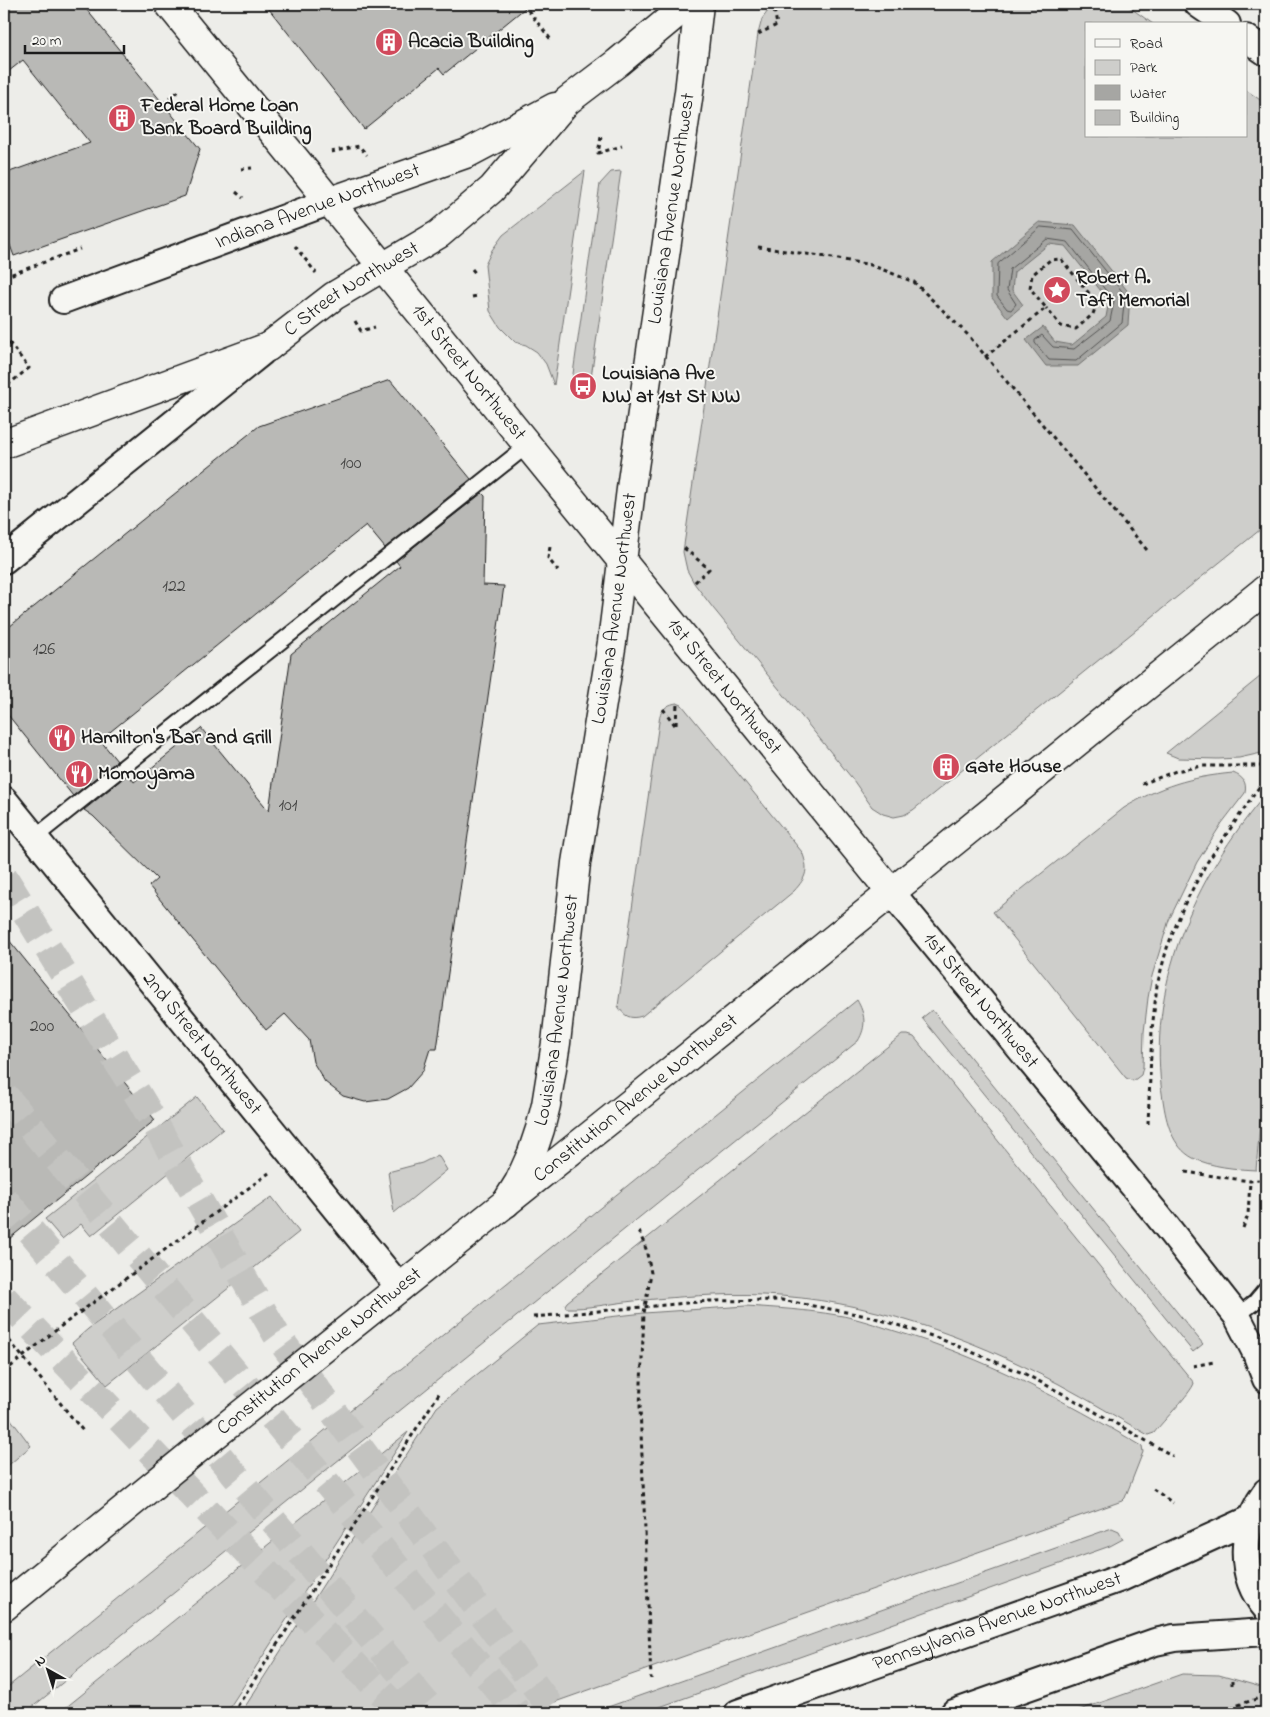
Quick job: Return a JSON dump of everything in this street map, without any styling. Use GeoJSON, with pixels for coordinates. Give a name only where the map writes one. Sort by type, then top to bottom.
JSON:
{"type":"FeatureCollection","features":[{"type":"Feature","properties":{"kind":"main road","name":"1st Street Northwest"},"geometry":{"type":"LineString","coordinates":[[169,4],[891,892]]}},
{"type":"Feature","properties":{"kind":"main road","name":"C Street Northwest"},"geometry":{"type":"LineString","coordinates":[[268,347],[334,296],[439,234],[492,189],[567,101],[617,63],[688,4]]}},
{"type":"Feature","properties":{"kind":"main road","name":"Louisiana Avenue Northwest"},"geometry":{"type":"LineString","coordinates":[[503,1206],[519,1182],[532,1153],[546,1104],[556,1043],[576,863],[612,642],[689,92],[699,4]]}},
{"type":"Feature","properties":{"kind":"main road","name":"Indiana Avenue Northwest"},"geometry":{"type":"LineString","coordinates":[[331,201],[468,153],[567,101]]}},
{"type":"Feature","properties":{"kind":"main road"},"geometry":{"type":"LineString","coordinates":[[4,444],[268,347]]}},
{"type":"Feature","properties":{"kind":"main road","name":"Constitution Avenue Northwest"},"geometry":{"type":"LineString","coordinates":[[4,1607],[1266,589]]}},
{"type":"Feature","properties":{"kind":"street"},"geometry":{"type":"LineString","coordinates":[[1198,4],[1223,22]]}},
{"type":"Feature","properties":{"kind":"street"},"geometry":{"type":"LineString","coordinates":[[1248,39],[1266,52]]}},
{"type":"Feature","properties":{"kind":"street","name":"Indiana Avenue Northwest"},"geometry":{"type":"LineString","coordinates":[[63,300],[331,201]]}},
{"type":"Feature","properties":{"kind":"street","name":"C Street Northwest"},"geometry":{"type":"LineString","coordinates":[[4,560],[268,347]]}},
{"type":"Feature","properties":{"kind":"street","name":"2nd Street Northwest"},"geometry":{"type":"LineString","coordinates":[[4,800],[400,1288]]}},
{"type":"Feature","properties":{"kind":"street","name":"1st Street Northwest"},"geometry":{"type":"LineString","coordinates":[[891,892],[1237,1316],[1256,1353],[1266,1379]]}},
{"type":"Feature","properties":{"kind":"street"},"geometry":{"type":"LineString","coordinates":[[1266,1492],[1258,1502],[1251,1519],[1246,1540],[1246,1561],[1251,1582],[1266,1608]]}},
{"type":"Feature","properties":{"kind":"street","name":"Pennsylvania Avenue Northwest"},"geometry":{"type":"LineString","coordinates":[[738,1713],[1120,1578],[1251,1519]]}},
{"type":"Feature","properties":{"kind":"street"},"geometry":{"type":"LineString","coordinates":[[954,1713],[1156,1642],[1174,1638],[1266,1632]]}},
{"type":"Feature","properties":{"kind":"lane"},"geometry":{"type":"LineString","coordinates":[[34,838],[528,445]]}},
{"type":"Feature","properties":{"kind":"lane"},"geometry":{"type":"LineString","coordinates":[[1237,1316],[1255,1302],[1266,1289]]}},
{"type":"Feature","properties":{"kind":"path"},"geometry":{"type":"LineString","coordinates":[[523,4],[552,41]]}},
{"type":"Feature","properties":{"kind":"path"},"geometry":{"type":"LineString","coordinates":[[758,34],[778,25],[773,4]]}},
{"type":"Feature","properties":{"kind":"path"},"geometry":{"type":"LineString","coordinates":[[163,104],[179,91]]}},
{"type":"Feature","properties":{"kind":"path"},"geometry":{"type":"LineString","coordinates":[[601,137],[598,153],[622,146]]}},
{"type":"Feature","properties":{"kind":"path"},"geometry":{"type":"LineString","coordinates":[[330,152],[358,146],[370,159]]}},
{"type":"Feature","properties":{"kind":"path"},"geometry":{"type":"LineString","coordinates":[[241,170],[252,168]]}},
{"type":"Feature","properties":{"kind":"path"},"geometry":{"type":"LineString","coordinates":[[236,192],[243,198]]}},
{"type":"Feature","properties":{"kind":"path"},"geometry":{"type":"LineString","coordinates":[[294,245],[319,277]]}},
{"type":"Feature","properties":{"kind":"path"},"geometry":{"type":"LineString","coordinates":[[758,248],[871,265],[914,282],[968,336],[1147,550]]}},
{"type":"Feature","properties":{"kind":"path"},"geometry":{"type":"LineString","coordinates":[[4,277],[80,249]]}},
{"type":"Feature","properties":{"kind":"path"},"geometry":{"type":"LineString","coordinates":[[1061,259],[1097,303],[1093,314],[1076,330],[1061,326],[1046,308],[1030,288],[1032,275],[1050,260],[1061,259]]}},
{"type":"Feature","properties":{"kind":"path"},"geometry":{"type":"LineString","coordinates":[[472,269],[476,274]]}},
{"type":"Feature","properties":{"kind":"path"},"geometry":{"type":"LineString","coordinates":[[472,297],[478,296]]}},
{"type":"Feature","properties":{"kind":"path"},"geometry":{"type":"LineString","coordinates":[[985,356],[1046,308]]}},
{"type":"Feature","properties":{"kind":"path"},"geometry":{"type":"LineString","coordinates":[[356,321],[361,330],[375,327]]}},
{"type":"Feature","properties":{"kind":"path"},"geometry":{"type":"LineString","coordinates":[[4,336],[29,368],[4,388]]}},
{"type":"Feature","properties":{"kind":"path"},"geometry":{"type":"LineString","coordinates":[[550,546],[548,558],[558,571]]}},
{"type":"Feature","properties":{"kind":"path"},"geometry":{"type":"LineString","coordinates":[[684,548],[709,569],[694,583]]}},
{"type":"Feature","properties":{"kind":"path"},"geometry":{"type":"LineString","coordinates":[[663,709],[676,725],[677,703]]}},
{"type":"Feature","properties":{"kind":"path"},"geometry":{"type":"LineString","coordinates":[[1142,784],[1176,771],[1202,766],[1266,766]]}},
{"type":"Feature","properties":{"kind":"path"},"geometry":{"type":"LineString","coordinates":[[1148,1124],[1152,1030],[1157,985],[1167,948],[1184,905],[1206,864],[1266,777]]}},
{"type":"Feature","properties":{"kind":"path"},"geometry":{"type":"LineString","coordinates":[[1185,1172],[1250,1181],[1259,1180]]}},
{"type":"Feature","properties":{"kind":"path"},"geometry":{"type":"LineString","coordinates":[[4,1372],[60,1327],[270,1173]]}},
{"type":"Feature","properties":{"kind":"path"},"geometry":{"type":"LineString","coordinates":[[1243,1228],[1248,1215],[1250,1181]]}},
{"type":"Feature","properties":{"kind":"path"},"geometry":{"type":"LineString","coordinates":[[639,1231],[646,1249],[651,1273],[644,1307],[640,1407],[651,1679]]}},
{"type":"Feature","properties":{"kind":"path"},"geometry":{"type":"LineString","coordinates":[[533,1317],[709,1301],[782,1300],[872,1316],[938,1338],[1025,1374],[1173,1456]]}},
{"type":"Feature","properties":{"kind":"path"},"geometry":{"type":"LineString","coordinates":[[4,1334],[83,1431]]}},
{"type":"Feature","properties":{"kind":"path"},"geometry":{"type":"LineString","coordinates":[[1193,1366],[1214,1362]]}},
{"type":"Feature","properties":{"kind":"path"},"geometry":{"type":"LineString","coordinates":[[233,1713],[440,1392]]}},
{"type":"Feature","properties":{"kind":"path"},"geometry":{"type":"LineString","coordinates":[[1154,1489],[1173,1502]]}},
{"type":"Feature","properties":{"kind":"path"},"geometry":{"type":"LineString","coordinates":[[1232,1678],[1232,1685]]}},
{"type":"Feature","properties":{"kind":"path"},"geometry":{"type":"LineString","coordinates":[[1215,1713],[1262,1697]]}},
{"type":"Feature","properties":{"kind":"green space"},"geometry":{"type":"Polygon","coordinates":[[[773,4],[1125,4],[1150,22],[1085,22],[1085,138],[1248,138],[1248,91],[1266,104],[1266,525],[913,810],[904,815],[894,817],[883,814],[872,807],[851,777],[713,608],[694,583],[687,570],[683,552],[758,34],[762,19],[773,4]]]}},
{"type":"Feature","properties":{"kind":"green space"},"geometry":{"type":"Polygon","coordinates":[[[585,171],[554,385],[546,364],[537,352],[526,345],[515,342],[500,327],[490,311],[485,265],[492,250],[503,235],[585,171]]]}},
{"type":"Feature","properties":{"kind":"green space"},"geometry":{"type":"Polygon","coordinates":[[[621,171],[589,391],[571,388],[600,184],[611,172],[621,171]]]}},
{"type":"Feature","properties":{"kind":"green space"},"geometry":{"type":"Polygon","coordinates":[[[1266,672],[1266,752],[1239,758],[1218,759],[1178,758],[1166,753],[1266,672]]]}},
{"type":"Feature","properties":{"kind":"green space"},"geometry":{"type":"Polygon","coordinates":[[[677,703],[682,705],[802,852],[806,863],[806,873],[794,891],[642,1016],[631,1017],[625,1015],[618,1006],[660,715],[667,706],[677,703]]]}},
{"type":"Feature","properties":{"kind":"green space"},"geometry":{"type":"Polygon","coordinates":[[[1233,773],[1244,780],[1245,793],[1222,823],[1197,862],[1169,920],[1152,976],[1148,998],[1144,1032],[1143,1067],[1141,1075],[1133,1081],[1126,1078],[993,912],[1124,808],[1137,800],[1163,788],[1189,780],[1233,773]]]}},
{"type":"Feature","properties":{"kind":"green space"},"geometry":{"type":"Polygon","coordinates":[[[1266,794],[1266,1054],[1256,1170],[1208,1164],[1193,1158],[1180,1147],[1171,1133],[1166,1116],[1159,1058],[1161,1016],[1169,976],[1181,936],[1197,898],[1217,861],[1240,827],[1266,794]]]}},
{"type":"Feature","properties":{"kind":"green space"},"geometry":{"type":"Polygon","coordinates":[[[857,1000],[864,1020],[863,1030],[858,1041],[25,1713],[4,1713],[4,1690],[857,1000]]]}},
{"type":"Feature","properties":{"kind":"green space"},"geometry":{"type":"Polygon","coordinates":[[[932,1010],[1203,1344],[1193,1352],[922,1018],[932,1010]]]}},
{"type":"Feature","properties":{"kind":"green space"},"geometry":{"type":"Polygon","coordinates":[[[902,1035],[914,1037],[1194,1383],[1188,1393],[1154,1433],[1148,1435],[1059,1384],[989,1350],[953,1336],[878,1312],[802,1298],[763,1295],[666,1298],[566,1308],[567,1302],[902,1035]]]}},
{"type":"Feature","properties":{"kind":"green space"},"geometry":{"type":"Polygon","coordinates":[[[197,1097],[223,1129],[91,1236],[81,1224],[62,1239],[45,1219],[197,1097]]]}},
{"type":"Feature","properties":{"kind":"green space"},"geometry":{"type":"Polygon","coordinates":[[[438,1155],[447,1170],[394,1213],[388,1172],[422,1163],[438,1155]]]}},
{"type":"Feature","properties":{"kind":"green space"},"geometry":{"type":"Polygon","coordinates":[[[272,1197],[299,1232],[107,1385],[72,1343],[88,1329],[272,1197]]]}},
{"type":"Feature","properties":{"kind":"green space"},"geometry":{"type":"Polygon","coordinates":[[[746,1306],[781,1308],[844,1316],[866,1322],[960,1353],[1053,1396],[1142,1446],[1143,1452],[1125,1498],[1122,1501],[524,1713],[241,1713],[437,1407],[538,1325],[644,1313],[746,1306]]]}},
{"type":"Feature","properties":{"kind":"green space"},"geometry":{"type":"Polygon","coordinates":[[[4,1410],[31,1446],[4,1469],[4,1410]]]}},
{"type":"Feature","properties":{"kind":"green space"},"geometry":{"type":"Polygon","coordinates":[[[408,1432],[226,1713],[59,1713],[408,1432]]]}},
{"type":"Feature","properties":{"kind":"green space"},"geometry":{"type":"Polygon","coordinates":[[[1112,1528],[1119,1531],[1123,1539],[1110,1546],[654,1709],[641,1713],[591,1713],[1112,1528]]]}},
{"type":"Feature","properties":{"kind":"green space"},"geometry":{"type":"Polygon","coordinates":[[[1182,1674],[1219,1675],[1261,1687],[1266,1690],[1266,1713],[1071,1713],[1182,1674]]]}},
{"type":"Feature","properties":{"kind":"water"},"geometry":{"type":"Polygon","coordinates":[[[1039,222],[1075,225],[1130,294],[1128,325],[1078,366],[1046,366],[1026,340],[1043,327],[1055,342],[1072,345],[1106,317],[1109,301],[1065,246],[1049,244],[1014,272],[1012,290],[1023,305],[1008,318],[992,298],[992,262],[1039,222]]]}},
{"type":"Feature","properties":{"kind":"building","name":"Federal Home Loan Bank Board Building"},"geometry":{"type":"Polygon","coordinates":[[[4,4],[82,4],[200,149],[185,196],[14,256],[4,229],[4,174],[90,143],[23,60],[4,75],[4,4]]]}},
{"type":"Feature","properties":{"kind":"building","name":"Acacia Building"},"geometry":{"type":"Polygon","coordinates":[[[265,4],[530,4],[444,74],[439,68],[364,129],[265,4]]]}},
{"type":"Feature","properties":{"kind":"building"},"geometry":{"type":"Polygon","coordinates":[[[390,380],[471,479],[385,548],[366,525],[100,740],[117,761],[73,796],[4,710],[4,631],[259,426],[390,380]]]}},
{"type":"Feature","properties":{"kind":"building"},"geometry":{"type":"Polygon","coordinates":[[[482,493],[485,496],[483,585],[504,586],[437,1049],[430,1049],[423,1071],[408,1088],[388,1099],[365,1102],[343,1096],[325,1082],[313,1062],[309,1040],[285,1014],[266,1030],[149,886],[157,879],[93,816],[84,810],[128,774],[134,782],[201,728],[269,811],[291,654],[400,566],[396,561],[482,493]]]}},
{"type":"Feature","properties":{"kind":"building"},"geometry":{"type":"Polygon","coordinates":[[[4,934],[155,1120],[4,1243],[4,934]]]}},
{"type":"Feature","properties":{"kind":"tunnel"},"geometry":{"type":"LineString","coordinates":[[4,877],[143,1103],[276,1334],[555,1713]]}},
{"type":"Feature","properties":{"kind":"tunnel"},"geometry":{"type":"LineString","coordinates":[[4,1095],[518,1713]]}},
{"type":"Feature","properties":{"kind":"tunnel"},"geometry":{"type":"LineString","coordinates":[[4,1199],[434,1713]]}},
{"type":"Feature","properties":{"kind":"tunnel"},"geometry":{"type":"LineString","coordinates":[[4,1298],[401,1713]]}},
{"type":"Feature","properties":{"kind":"place","name":"Acacia Building"},"geometry":{"type":"Point","coordinates":[389,42]}},
{"type":"Feature","properties":{"kind":"place","name":"Federal Home Loan Bank Board Building"},"geometry":{"type":"Point","coordinates":[122,118]}},
{"type":"Feature","properties":{"kind":"place","name":"Robert A. Taft Memorial"},"geometry":{"type":"Point","coordinates":[1057,290]}},
{"type":"Feature","properties":{"kind":"place","name":"Louisiana Ave NW at 1st St NW"},"geometry":{"type":"Point","coordinates":[583,386]}},
{"type":"Feature","properties":{"kind":"place","name":"Hamilton's Bar and Grill"},"geometry":{"type":"Point","coordinates":[62,738]}},
{"type":"Feature","properties":{"kind":"place","name":"Gate House"},"geometry":{"type":"Point","coordinates":[946,767]}},
{"type":"Feature","properties":{"kind":"place","name":"Momoyama"},"geometry":{"type":"Point","coordinates":[79,774]}}]}
